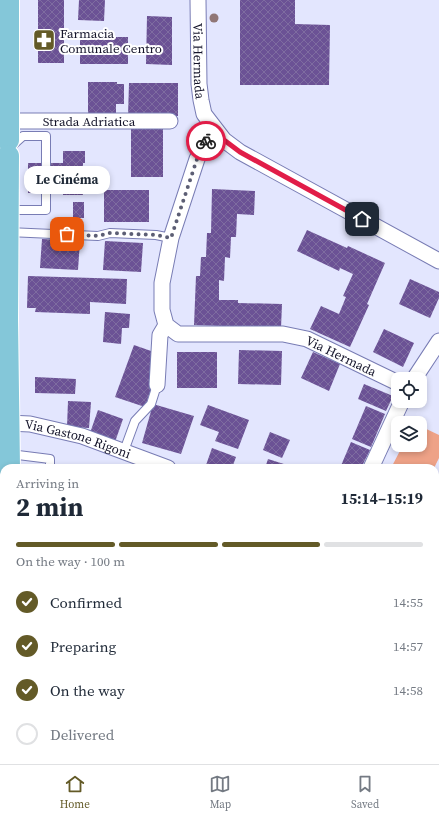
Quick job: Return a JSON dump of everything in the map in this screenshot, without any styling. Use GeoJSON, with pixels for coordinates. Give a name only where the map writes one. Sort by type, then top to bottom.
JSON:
{"type":"FeatureCollection","features":[{"type":"Feature","properties":{"kind":"main road"},"geometry":{"type":"LineString","coordinates":[[8,0],[10,140],[7,232],[9,461]]}},
{"type":"Feature","properties":{"kind":"street","name":"Via Hermada"},"geometry":{"type":"LineString","coordinates":[[198,0],[198,61],[200,95],[204,114],[224,140],[240,152],[439,261]]}},
{"type":"Feature","properties":{"kind":"street","name":"Strada Adriatica"},"geometry":{"type":"LineString","coordinates":[[10,140],[170,121]]}},
{"type":"Feature","properties":{"kind":"street"},"geometry":{"type":"LineString","coordinates":[[157,385],[160,335],[166,325],[162,310],[162,283],[171,238],[197,159],[213,127]]}},
{"type":"Feature","properties":{"kind":"street","name":"Via Hermada"},"geometry":{"type":"LineString","coordinates":[[166,325],[178,334],[283,334],[307,339],[391,380]]}},
{"type":"Feature","properties":{"kind":"street"},"geometry":{"type":"LineString","coordinates":[[419,372],[439,341]]}},
{"type":"Feature","properties":{"kind":"street"},"geometry":{"type":"LineString","coordinates":[[373,464],[399,408]]}},
{"type":"Feature","properties":{"kind":"street","name":"Via Gastone Rigoni"},"geometry":{"type":"LineString","coordinates":[[8,423],[30,424],[82,436],[158,464]]}},
{"type":"Feature","properties":{"kind":"lane"},"geometry":{"type":"LineString","coordinates":[[8,210],[46,210],[46,136],[23,136],[10,140]]}},
{"type":"Feature","properties":{"kind":"lane"},"geometry":{"type":"LineString","coordinates":[[7,232],[98,236],[118,233],[156,235],[171,238]]}},
{"type":"Feature","properties":{"kind":"lane"},"geometry":{"type":"LineString","coordinates":[[124,451],[135,421],[151,404],[157,385]]}},
{"type":"Feature","properties":{"kind":"lane"},"geometry":{"type":"LineString","coordinates":[[9,461],[50,459],[50,464]]}},
{"type":"Feature","properties":{"kind":"shaded area"},"geometry":{"type":"Polygon","coordinates":[[[427,429],[439,435],[439,458],[436,464],[393,464],[399,452],[427,452],[427,429]]]}},
{"type":"Feature","properties":{"kind":"building"},"geometry":{"type":"Polygon","coordinates":[[[38,0],[64,0],[64,63],[38,63],[38,0]]]}},
{"type":"Feature","properties":{"kind":"building"},"geometry":{"type":"Polygon","coordinates":[[[79,0],[105,0],[104,21],[78,20],[79,0]]]}},
{"type":"Feature","properties":{"kind":"building"},"geometry":{"type":"Polygon","coordinates":[[[240,0],[295,0],[295,24],[330,25],[329,85],[240,85],[240,0]]]}},
{"type":"Feature","properties":{"kind":"building"},"geometry":{"type":"Polygon","coordinates":[[[147,16],[172,17],[172,65],[146,64],[147,16]]]}},
{"type":"Feature","properties":{"kind":"building"},"geometry":{"type":"Polygon","coordinates":[[[80,37],[128,37],[128,64],[80,64],[80,37]]]}},
{"type":"Feature","properties":{"kind":"building"},"geometry":{"type":"Polygon","coordinates":[[[88,82],[117,82],[117,84],[124,84],[124,104],[116,104],[116,114],[88,114],[88,82]]]}},
{"type":"Feature","properties":{"kind":"building"},"geometry":{"type":"Polygon","coordinates":[[[129,83],[178,83],[178,116],[128,116],[129,83]]]}},
{"type":"Feature","properties":{"kind":"building"},"geometry":{"type":"Polygon","coordinates":[[[131,129],[163,129],[163,177],[131,177],[131,129]]]}},
{"type":"Feature","properties":{"kind":"building"},"geometry":{"type":"Polygon","coordinates":[[[63,151],[85,151],[85,163],[83,163],[83,195],[63,195],[63,193],[28,193],[28,163],[63,163],[63,151]]]}},
{"type":"Feature","properties":{"kind":"building"},"geometry":{"type":"Polygon","coordinates":[[[212,189],[255,191],[254,215],[237,214],[236,237],[231,237],[230,258],[225,257],[224,281],[219,280],[219,300],[238,300],[238,303],[282,304],[281,328],[194,325],[196,276],[200,276],[201,257],[206,257],[207,233],[211,233],[212,189]]]}},
{"type":"Feature","properties":{"kind":"building"},"geometry":{"type":"Polygon","coordinates":[[[104,190],[149,190],[149,222],[104,222],[104,190]]]}},
{"type":"Feature","properties":{"kind":"building"},"geometry":{"type":"Polygon","coordinates":[[[73,202],[84,202],[84,218],[73,218],[73,202]]]}},
{"type":"Feature","properties":{"kind":"building"},"geometry":{"type":"Polygon","coordinates":[[[307,230],[347,248],[348,246],[385,263],[367,304],[369,305],[350,347],[310,329],[321,306],[339,314],[346,297],[343,296],[353,274],[340,268],[339,271],[297,251],[307,230]]]}},
{"type":"Feature","properties":{"kind":"building"},"geometry":{"type":"Polygon","coordinates":[[[42,239],[80,241],[78,270],[40,268],[42,239]]]}},
{"type":"Feature","properties":{"kind":"building"},"geometry":{"type":"Polygon","coordinates":[[[105,241],[143,243],[141,272],[103,270],[105,241]]]}},
{"type":"Feature","properties":{"kind":"building"},"geometry":{"type":"Polygon","coordinates":[[[28,276],[127,279],[126,304],[90,302],[90,314],[35,312],[36,308],[27,308],[28,276]]]}},
{"type":"Feature","properties":{"kind":"building"},"geometry":{"type":"Polygon","coordinates":[[[410,279],[439,292],[439,298],[430,318],[399,304],[410,279]]]}},
{"type":"Feature","properties":{"kind":"building"},"geometry":{"type":"Polygon","coordinates":[[[105,312],[130,314],[129,328],[122,328],[121,344],[103,342],[105,312]]]}},
{"type":"Feature","properties":{"kind":"building"},"geometry":{"type":"Polygon","coordinates":[[[384,329],[414,343],[403,367],[373,352],[384,329]]]}},
{"type":"Feature","properties":{"kind":"building"},"geometry":{"type":"Polygon","coordinates":[[[134,345],[151,351],[150,392],[145,407],[115,397],[134,345]]]}},
{"type":"Feature","properties":{"kind":"building"},"geometry":{"type":"Polygon","coordinates":[[[239,350],[282,351],[281,385],[238,384],[239,350]]]}},
{"type":"Feature","properties":{"kind":"building"},"geometry":{"type":"Polygon","coordinates":[[[177,352],[217,352],[217,388],[177,388],[177,352]]]}},
{"type":"Feature","properties":{"kind":"building"},"geometry":{"type":"Polygon","coordinates":[[[313,352],[340,364],[329,391],[301,378],[313,352]]]}},
{"type":"Feature","properties":{"kind":"building"},"geometry":{"type":"Polygon","coordinates":[[[35,377],[76,379],[75,394],[35,393],[35,377]]]}},
{"type":"Feature","properties":{"kind":"building"},"geometry":{"type":"Polygon","coordinates":[[[364,384],[391,395],[391,400],[386,411],[358,399],[364,384]]]}},
{"type":"Feature","properties":{"kind":"building"},"geometry":{"type":"Polygon","coordinates":[[[68,401],[91,402],[89,428],[67,427],[68,401]]]}},
{"type":"Feature","properties":{"kind":"building"},"geometry":{"type":"Polygon","coordinates":[[[153,404],[194,416],[181,454],[142,443],[153,404]]]}},
{"type":"Feature","properties":{"kind":"building"},"geometry":{"type":"Polygon","coordinates":[[[208,405],[249,420],[238,449],[215,441],[219,432],[200,425],[208,405]]]}},
{"type":"Feature","properties":{"kind":"building"},"geometry":{"type":"Polygon","coordinates":[[[366,406],[385,414],[371,447],[352,439],[366,406]]]}},
{"type":"Feature","properties":{"kind":"building"},"geometry":{"type":"Polygon","coordinates":[[[98,410],[123,419],[115,442],[90,433],[98,410]]]}},
{"type":"Feature","properties":{"kind":"building"},"geometry":{"type":"Polygon","coordinates":[[[270,432],[290,440],[282,458],[263,450],[270,432]]]}},
{"type":"Feature","properties":{"kind":"building"},"geometry":{"type":"Polygon","coordinates":[[[351,442],[370,450],[363,464],[342,464],[351,442]]]}},
{"type":"Feature","properties":{"kind":"building"},"geometry":{"type":"Polygon","coordinates":[[[212,448],[236,457],[233,464],[206,464],[212,448]]]}},
{"type":"Feature","properties":{"kind":"building"},"geometry":{"type":"Polygon","coordinates":[[[268,459],[284,464],[266,464],[268,459]]]}},
{"type":"Feature","properties":{"kind":"way so far"},"geometry":{"type":"LineString","coordinates":[[67,234],[98,236],[110,233],[156,235],[171,238],[197,159],[206,141]]}},
{"type":"Feature","properties":{"kind":"place","name":"Farmacia Comunale Centro"},"geometry":{"type":"Point","coordinates":[44,40]}},
{"type":"Feature","properties":{"kind":"place","name":"Le Cinéma"},"geometry":{"type":"Point","coordinates":[67,234]}},
{"type":"Feature","properties":{"kind":"route"},"geometry":{"type":"LineString","coordinates":[[206,141],[213,127],[224,140],[240,152],[362,219]]}}]}
